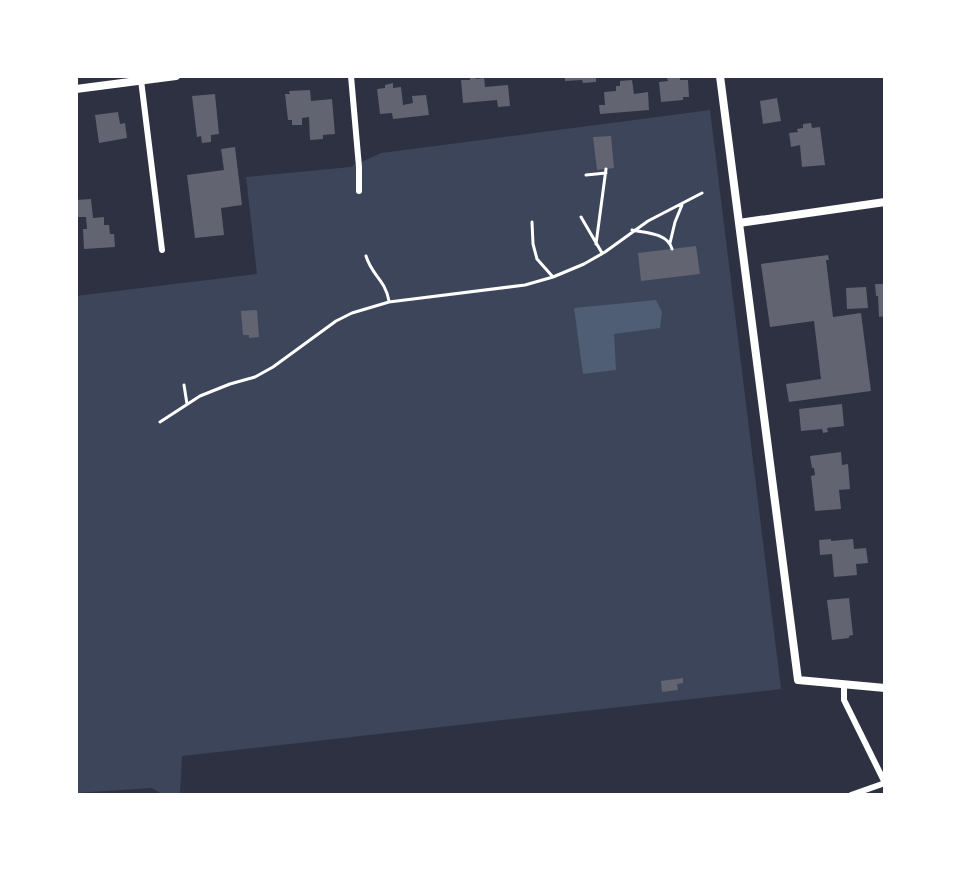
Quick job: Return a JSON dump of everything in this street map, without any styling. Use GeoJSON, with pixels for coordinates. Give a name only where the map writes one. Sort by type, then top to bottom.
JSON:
{"type":"FeatureCollection","features":[{"type":"Feature","properties":{"kind":"street"},"geometry":{"type":"LineString","coordinates":[[76,89],[111,80],[176,76]]}},
{"type":"Feature","properties":{"kind":"street"},"geometry":{"type":"LineString","coordinates":[[720,76],[798,680],[885,688]]}},
{"type":"Feature","properties":{"kind":"street"},"geometry":{"type":"LineString","coordinates":[[739,223],[885,202]]}},
{"type":"Feature","properties":{"kind":"lane"},"geometry":{"type":"LineString","coordinates":[[351,76],[359,191]]}},
{"type":"Feature","properties":{"kind":"lane"},"geometry":{"type":"LineString","coordinates":[[141,80],[162,250]]}},
{"type":"Feature","properties":{"kind":"lane"},"geometry":{"type":"LineString","coordinates":[[844,685],[844,700],[885,783],[851,795]]}},
{"type":"Feature","properties":{"kind":"path"},"geometry":{"type":"LineString","coordinates":[[586,175],[606,171],[596,244]]}},
{"type":"Feature","properties":{"kind":"path"},"geometry":{"type":"LineString","coordinates":[[160,422],[200,396],[230,382],[255,377],[273,367],[336,321],[352,313],[389,302],[525,285],[553,277],[602,253],[632,230],[702,193]]}},
{"type":"Feature","properties":{"kind":"path"},"geometry":{"type":"LineString","coordinates":[[672,249],[670,243],[675,222],[684,202]]}},
{"type":"Feature","properties":{"kind":"path"},"geometry":{"type":"LineString","coordinates":[[581,217],[602,253]]}},
{"type":"Feature","properties":{"kind":"path"},"geometry":{"type":"LineString","coordinates":[[532,222],[537,259],[553,277]]}},
{"type":"Feature","properties":{"kind":"path"},"geometry":{"type":"LineString","coordinates":[[632,230],[659,236],[670,243]]}},
{"type":"Feature","properties":{"kind":"path"},"geometry":{"type":"LineString","coordinates":[[366,256],[373,272],[385,285],[389,302]]}},
{"type":"Feature","properties":{"kind":"path"},"geometry":{"type":"LineString","coordinates":[[184,385],[187,404]]}},
{"type":"Feature","properties":{"kind":"shaded area"},"geometry":{"type":"Polygon","coordinates":[[[710,110],[781,689],[182,756],[180,795],[163,795],[152,788],[76,793],[76,296],[257,274],[246,177],[350,167],[381,153],[710,110]]]}},
{"type":"Feature","properties":{"kind":"shaded area"},"geometry":{"type":"Polygon","coordinates":[[[656,300],[662,312],[660,328],[614,334],[616,370],[583,374],[574,308],[656,300]]]}},
{"type":"Feature","properties":{"kind":"building"},"geometry":{"type":"Polygon","coordinates":[[[470,76],[484,78],[485,87],[508,85],[510,106],[498,107],[497,100],[463,103],[461,80],[470,80],[470,76]]]}},
{"type":"Feature","properties":{"kind":"building"},"geometry":{"type":"Polygon","coordinates":[[[565,76],[596,76],[596,82],[565,81],[565,76]]]}},
{"type":"Feature","properties":{"kind":"building"},"geometry":{"type":"Polygon","coordinates":[[[680,77],[680,80],[688,80],[689,97],[661,102],[659,82],[680,77]]]}},
{"type":"Feature","properties":{"kind":"building"},"geometry":{"type":"Polygon","coordinates":[[[632,80],[634,94],[648,92],[649,110],[600,114],[599,105],[605,105],[604,92],[616,91],[620,81],[632,80]]]}},
{"type":"Feature","properties":{"kind":"building"},"geometry":{"type":"Polygon","coordinates":[[[393,83],[393,88],[401,87],[403,105],[413,103],[412,96],[426,95],[429,115],[393,119],[392,113],[380,114],[377,89],[393,83]]]}},
{"type":"Feature","properties":{"kind":"building"},"geometry":{"type":"Polygon","coordinates":[[[310,90],[311,101],[332,99],[335,134],[323,135],[323,139],[310,140],[309,117],[302,118],[302,125],[292,125],[292,120],[288,120],[285,94],[310,90]]]}},
{"type":"Feature","properties":{"kind":"building"},"geometry":{"type":"Polygon","coordinates":[[[215,94],[219,134],[211,135],[211,142],[202,143],[201,136],[197,137],[192,96],[215,94]]]}},
{"type":"Feature","properties":{"kind":"building"},"geometry":{"type":"Polygon","coordinates":[[[777,98],[781,121],[763,124],[760,101],[777,98]]]}},
{"type":"Feature","properties":{"kind":"building"},"geometry":{"type":"Polygon","coordinates":[[[118,112],[120,124],[125,123],[127,138],[99,143],[95,115],[118,112]]]}},
{"type":"Feature","properties":{"kind":"building"},"geometry":{"type":"Polygon","coordinates":[[[811,123],[812,128],[820,127],[825,165],[802,167],[800,145],[791,147],[789,133],[798,132],[797,129],[803,128],[803,124],[811,123]]]}},
{"type":"Feature","properties":{"kind":"building"},"geometry":{"type":"Polygon","coordinates":[[[611,136],[614,168],[597,170],[593,137],[611,136]]]}},
{"type":"Feature","properties":{"kind":"building"},"geometry":{"type":"Polygon","coordinates":[[[235,147],[242,205],[221,208],[224,235],[195,238],[187,175],[224,170],[221,149],[235,147]]]}},
{"type":"Feature","properties":{"kind":"building"},"geometry":{"type":"Polygon","coordinates":[[[91,199],[93,218],[104,217],[104,225],[109,225],[110,234],[114,234],[115,247],[84,249],[86,217],[76,217],[76,200],[91,199]]]}},
{"type":"Feature","properties":{"kind":"building"},"geometry":{"type":"Polygon","coordinates":[[[696,246],[700,274],[641,281],[638,253],[696,246]]]}},
{"type":"Feature","properties":{"kind":"building"},"geometry":{"type":"Polygon","coordinates":[[[828,255],[833,317],[861,313],[871,391],[789,402],[786,384],[821,379],[814,321],[770,327],[761,264],[828,255]]]}},
{"type":"Feature","properties":{"kind":"building"},"geometry":{"type":"Polygon","coordinates":[[[875,284],[885,284],[885,316],[879,317],[875,284]]]}},
{"type":"Feature","properties":{"kind":"building"},"geometry":{"type":"Polygon","coordinates":[[[866,287],[868,308],[847,309],[846,288],[866,287]]]}},
{"type":"Feature","properties":{"kind":"building"},"geometry":{"type":"Polygon","coordinates":[[[257,310],[259,337],[249,338],[249,335],[243,335],[241,311],[257,310]]]}},
{"type":"Feature","properties":{"kind":"building"},"geometry":{"type":"Polygon","coordinates":[[[842,404],[844,426],[827,428],[828,432],[823,433],[822,429],[801,431],[799,409],[842,404]]]}},
{"type":"Feature","properties":{"kind":"building"},"geometry":{"type":"Polygon","coordinates":[[[841,452],[842,465],[848,464],[850,489],[839,490],[841,509],[815,511],[811,476],[815,475],[810,456],[841,452]]]}},
{"type":"Feature","properties":{"kind":"building"},"geometry":{"type":"Polygon","coordinates":[[[853,539],[854,549],[866,548],[868,563],[856,564],[857,575],[834,577],[832,554],[820,555],[819,540],[853,539]]]}},
{"type":"Feature","properties":{"kind":"building"},"geometry":{"type":"Polygon","coordinates":[[[849,598],[853,635],[832,640],[827,600],[849,598]]]}},
{"type":"Feature","properties":{"kind":"building"},"geometry":{"type":"Polygon","coordinates":[[[683,678],[683,683],[677,684],[678,690],[662,692],[661,681],[683,678]]]}}]}
